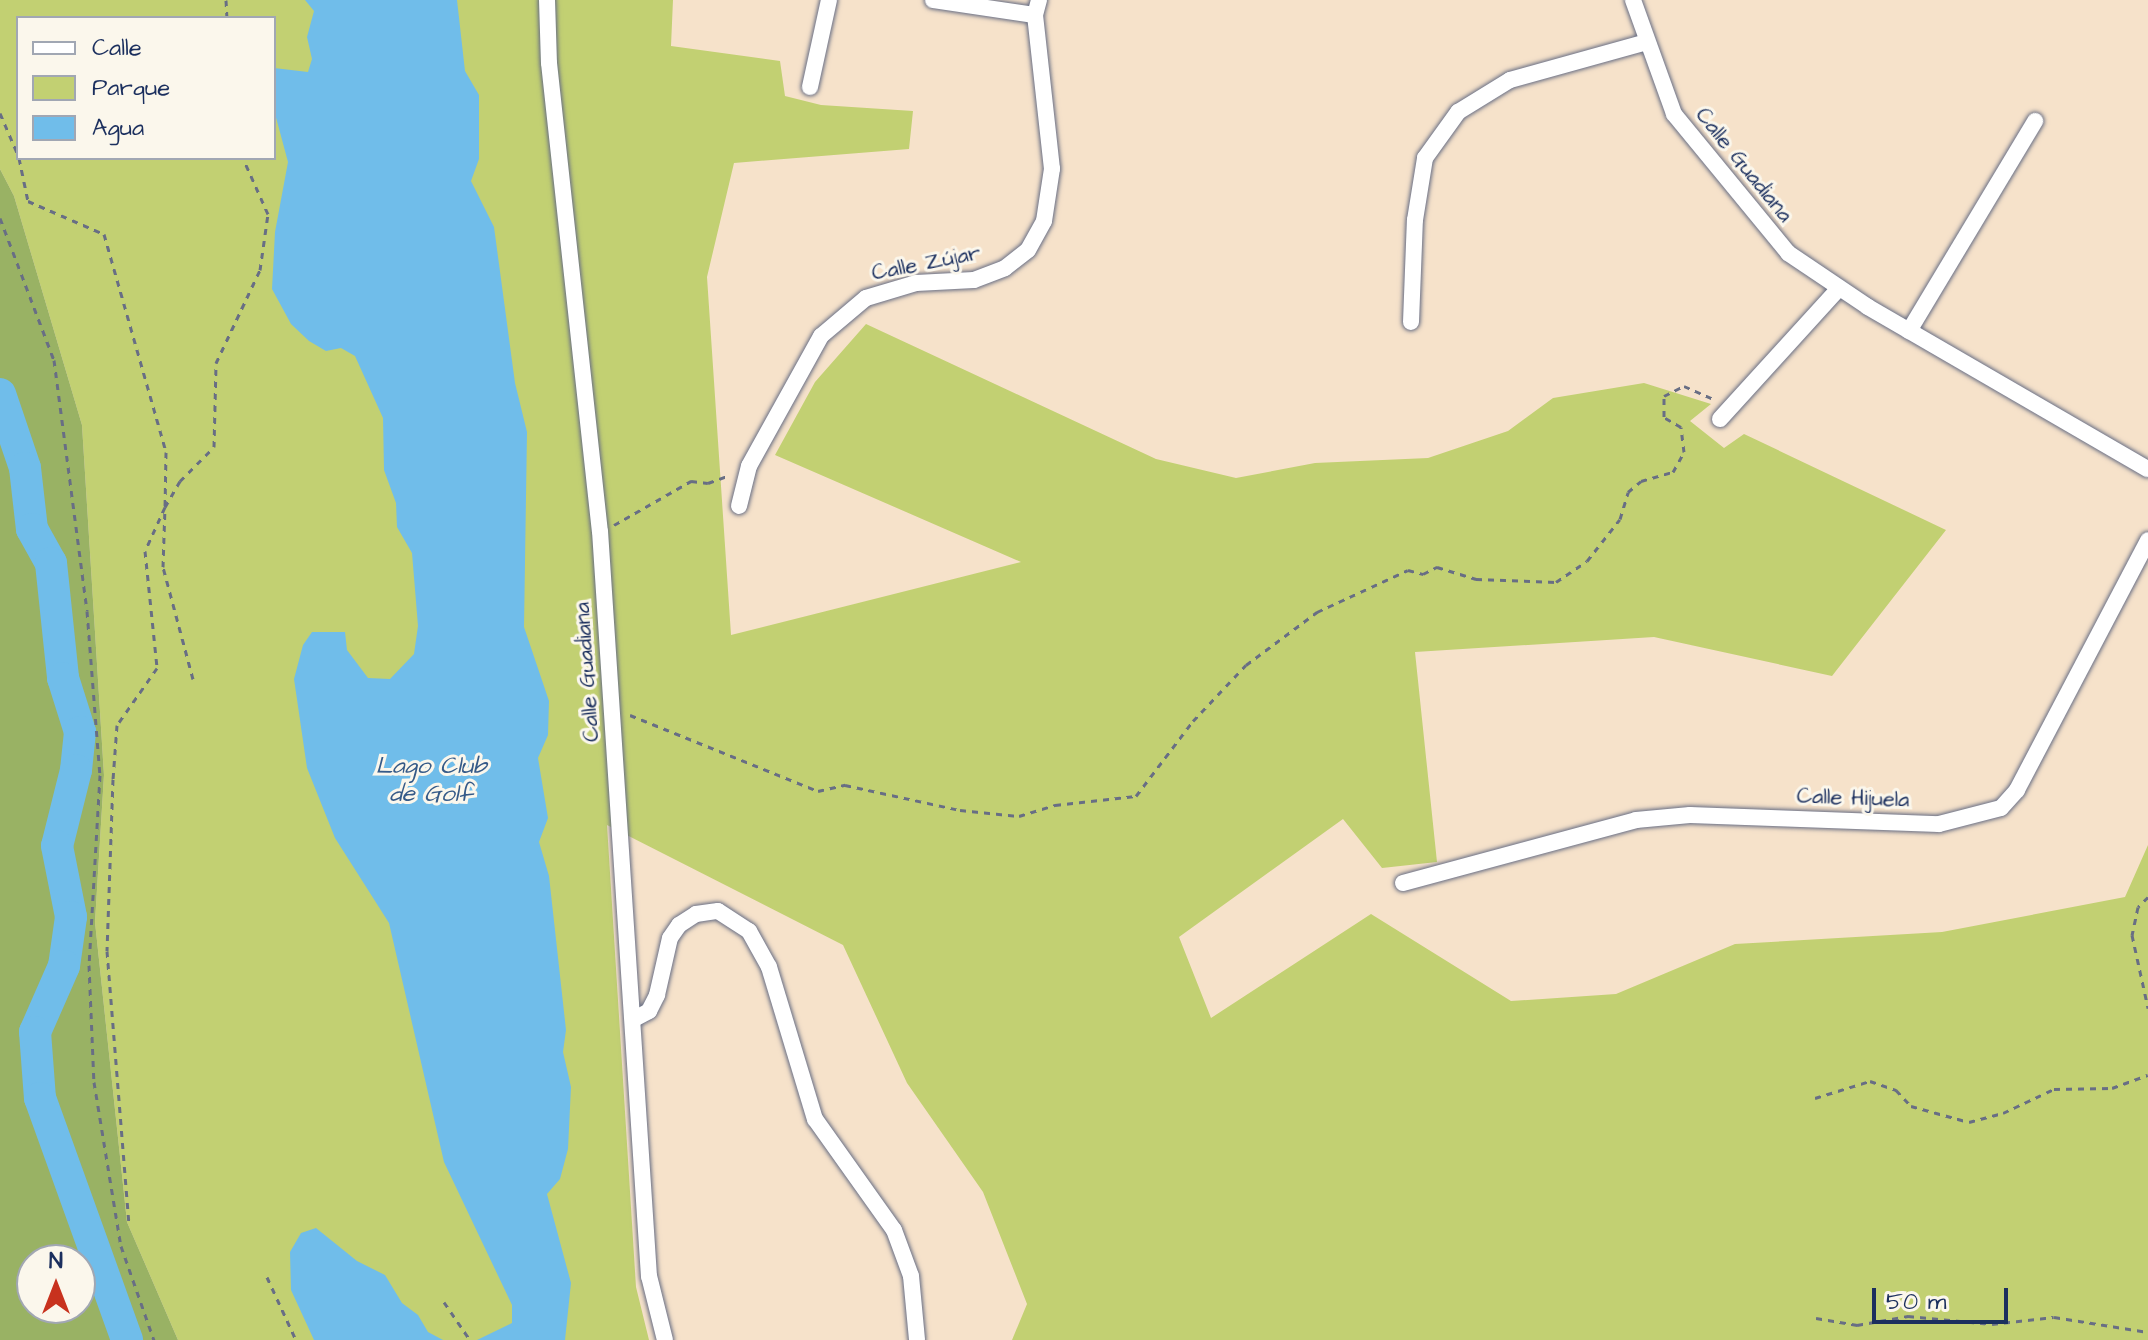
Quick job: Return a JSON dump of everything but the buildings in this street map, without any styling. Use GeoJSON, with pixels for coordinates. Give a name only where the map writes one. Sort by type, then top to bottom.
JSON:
{"type":"FeatureCollection","features":[{"type":"Feature","properties":{"kind":"street","name":"Calle Guadiana"},"geometry":{"type":"LineString","coordinates":[[547,0],[549,63],[600,531],[636,1018],[649,1276],[665,1340]]}},
{"type":"Feature","properties":{"kind":"street"},"geometry":{"type":"LineString","coordinates":[[810,87],[829,0]]}},
{"type":"Feature","properties":{"kind":"street"},"geometry":{"type":"LineString","coordinates":[[933,0],[1037,8]]}},
{"type":"Feature","properties":{"kind":"street","name":"Calle Guadiana"},"geometry":{"type":"LineString","coordinates":[[1633,0],[1674,114],[1788,253],[1909,331],[2148,468]]}},
{"type":"Feature","properties":{"kind":"street","name":"Calle Zújar"},"geometry":{"type":"LineString","coordinates":[[739,506],[747,476],[776,411],[821,336],[866,298],[916,283],[974,280],[1005,268],[1028,250],[1044,221],[1052,169],[1037,8]]}},
{"type":"Feature","properties":{"kind":"street"},"geometry":{"type":"LineString","coordinates":[[1411,322],[1415,220],[1425,158],[1458,112],[1510,80],[1647,42]]}},
{"type":"Feature","properties":{"kind":"street"},"geometry":{"type":"LineString","coordinates":[[1909,331],[2035,121]]}},
{"type":"Feature","properties":{"kind":"street"},"geometry":{"type":"LineString","coordinates":[[1726,412],[1839,288]]}},
{"type":"Feature","properties":{"kind":"street","name":"Calle Hijuela"},"geometry":{"type":"LineString","coordinates":[[1403,883],[1636,820],[1705,816],[1939,824],[2001,808],[2017,790],[2148,540]]}},
{"type":"Feature","properties":{"kind":"street"},"geometry":{"type":"LineString","coordinates":[[636,1018],[649,1011],[657,995],[670,938],[679,925],[696,914],[718,911],[749,931],[769,967],[815,1119],[894,1230],[911,1276],[917,1340]]}},
{"type":"Feature","properties":{"kind":"path"},"geometry":{"type":"LineString","coordinates":[[0,113],[16,152]]}},
{"type":"Feature","properties":{"kind":"path"},"geometry":{"type":"LineString","coordinates":[[19,160],[28,201],[104,234],[166,452],[163,567],[193,679]]}},
{"type":"Feature","properties":{"kind":"path"},"geometry":{"type":"LineString","coordinates":[[129,1222],[107,951],[117,725],[157,668],[145,551],[180,481],[214,447],[216,363],[260,270],[268,214],[244,160]]}},
{"type":"Feature","properties":{"kind":"path"},"geometry":{"type":"LineString","coordinates":[[0,218],[56,376],[87,611],[100,775],[89,965],[94,1082],[121,1246],[154,1340]]}},
{"type":"Feature","properties":{"kind":"path"},"geometry":{"type":"LineString","coordinates":[[611,708],[818,791],[845,785],[947,808],[1019,816],[1055,805],[1136,796],[1193,721],[1246,665],[1317,612],[1408,570],[1423,574],[1437,567],[1476,579],[1556,582],[1587,561],[1620,519],[1628,492],[1641,481],[1673,472],[1684,452],[1681,427],[1664,417],[1664,396],[1684,386],[1726,412]]}},
{"type":"Feature","properties":{"kind":"path"},"geometry":{"type":"LineString","coordinates":[[600,531],[691,481],[708,483],[722,474],[747,476]]}},
{"type":"Feature","properties":{"kind":"path"},"geometry":{"type":"LineString","coordinates":[[2148,897],[2138,907],[2132,935],[2148,1008]]}},
{"type":"Feature","properties":{"kind":"path"},"geometry":{"type":"LineString","coordinates":[[1815,1098],[1859,1081],[1870,1081],[1896,1090],[1911,1106],[1969,1122],[2003,1113],[2054,1089],[2112,1088],[2148,1075]]}},
{"type":"Feature","properties":{"kind":"path"},"geometry":{"type":"LineString","coordinates":[[267,1277],[296,1340]]}},
{"type":"Feature","properties":{"kind":"path"},"geometry":{"type":"LineString","coordinates":[[444,1302],[470,1340]]}},
{"type":"Feature","properties":{"kind":"path"},"geometry":{"type":"LineString","coordinates":[[1816,1318],[1857,1325],[1908,1316],[1992,1324],[2054,1317],[2148,1332]]}},
{"type":"Feature","properties":{"kind":"green space"},"geometry":{"type":"Polygon","coordinates":[[[0,0],[673,0],[671,46],[780,61],[785,96],[821,105],[913,111],[909,149],[734,163],[707,277],[731,635],[1021,562],[775,455],[815,382],[866,324],[1156,459],[1236,478],[1315,463],[1428,458],[1508,431],[1553,398],[1644,383],[1711,404],[1690,421],[1724,448],[1744,434],[1946,530],[1832,676],[1654,637],[1415,652],[1437,862],[1382,868],[1343,819],[1179,937],[1211,1018],[1371,914],[1511,1001],[1616,994],[1735,944],[1942,932],[2125,897],[2148,845],[2148,1340],[1012,1340],[1027,1304],[983,1192],[907,1083],[843,945],[607,825],[636,1287],[649,1340],[178,1340],[127,1222],[95,922],[104,775],[82,425],[14,196],[0,169],[0,0]]]}},
{"type":"Feature","properties":{"kind":"green space"},"geometry":{"type":"Polygon","coordinates":[[[0,169],[14,196],[82,425],[104,775],[95,922],[127,1222],[178,1340],[0,1340],[0,169]]]}},
{"type":"Feature","properties":{"kind":"water","name":"Lago Club de Golf"},"geometry":{"type":"Polygon","coordinates":[[[305,0],[457,0],[465,71],[479,95],[479,159],[471,181],[494,227],[515,383],[527,432],[524,627],[549,701],[548,735],[538,758],[548,818],[539,842],[549,876],[566,1030],[563,1052],[571,1087],[568,1149],[560,1179],[547,1194],[571,1283],[565,1340],[477,1340],[512,1323],[512,1305],[444,1162],[389,923],[335,838],[307,768],[294,679],[303,645],[312,632],[345,632],[347,650],[368,678],[390,679],[414,654],[418,626],[412,553],[397,527],[396,503],[384,470],[383,418],[355,356],[341,348],[326,351],[309,341],[291,324],[272,289],[275,232],[288,162],[276,117],[276,68],[308,72],[312,59],[307,37],[314,11],[305,0]]]}},
{"type":"Feature","properties":{"kind":"water"},"geometry":{"type":"Polygon","coordinates":[[[316,1228],[357,1261],[385,1275],[402,1303],[418,1315],[428,1332],[443,1340],[314,1340],[291,1290],[290,1252],[301,1233],[316,1228]]]}},
{"type":"Feature","properties":{"kind":"waterway"},"geometry":{"type":"LineString","coordinates":[[0,394],[25,468],[32,529],[51,563],[63,678],[80,732],[76,770],[57,846],[71,917],[64,966],[35,1032],[40,1098],[127,1340]]}}]}
